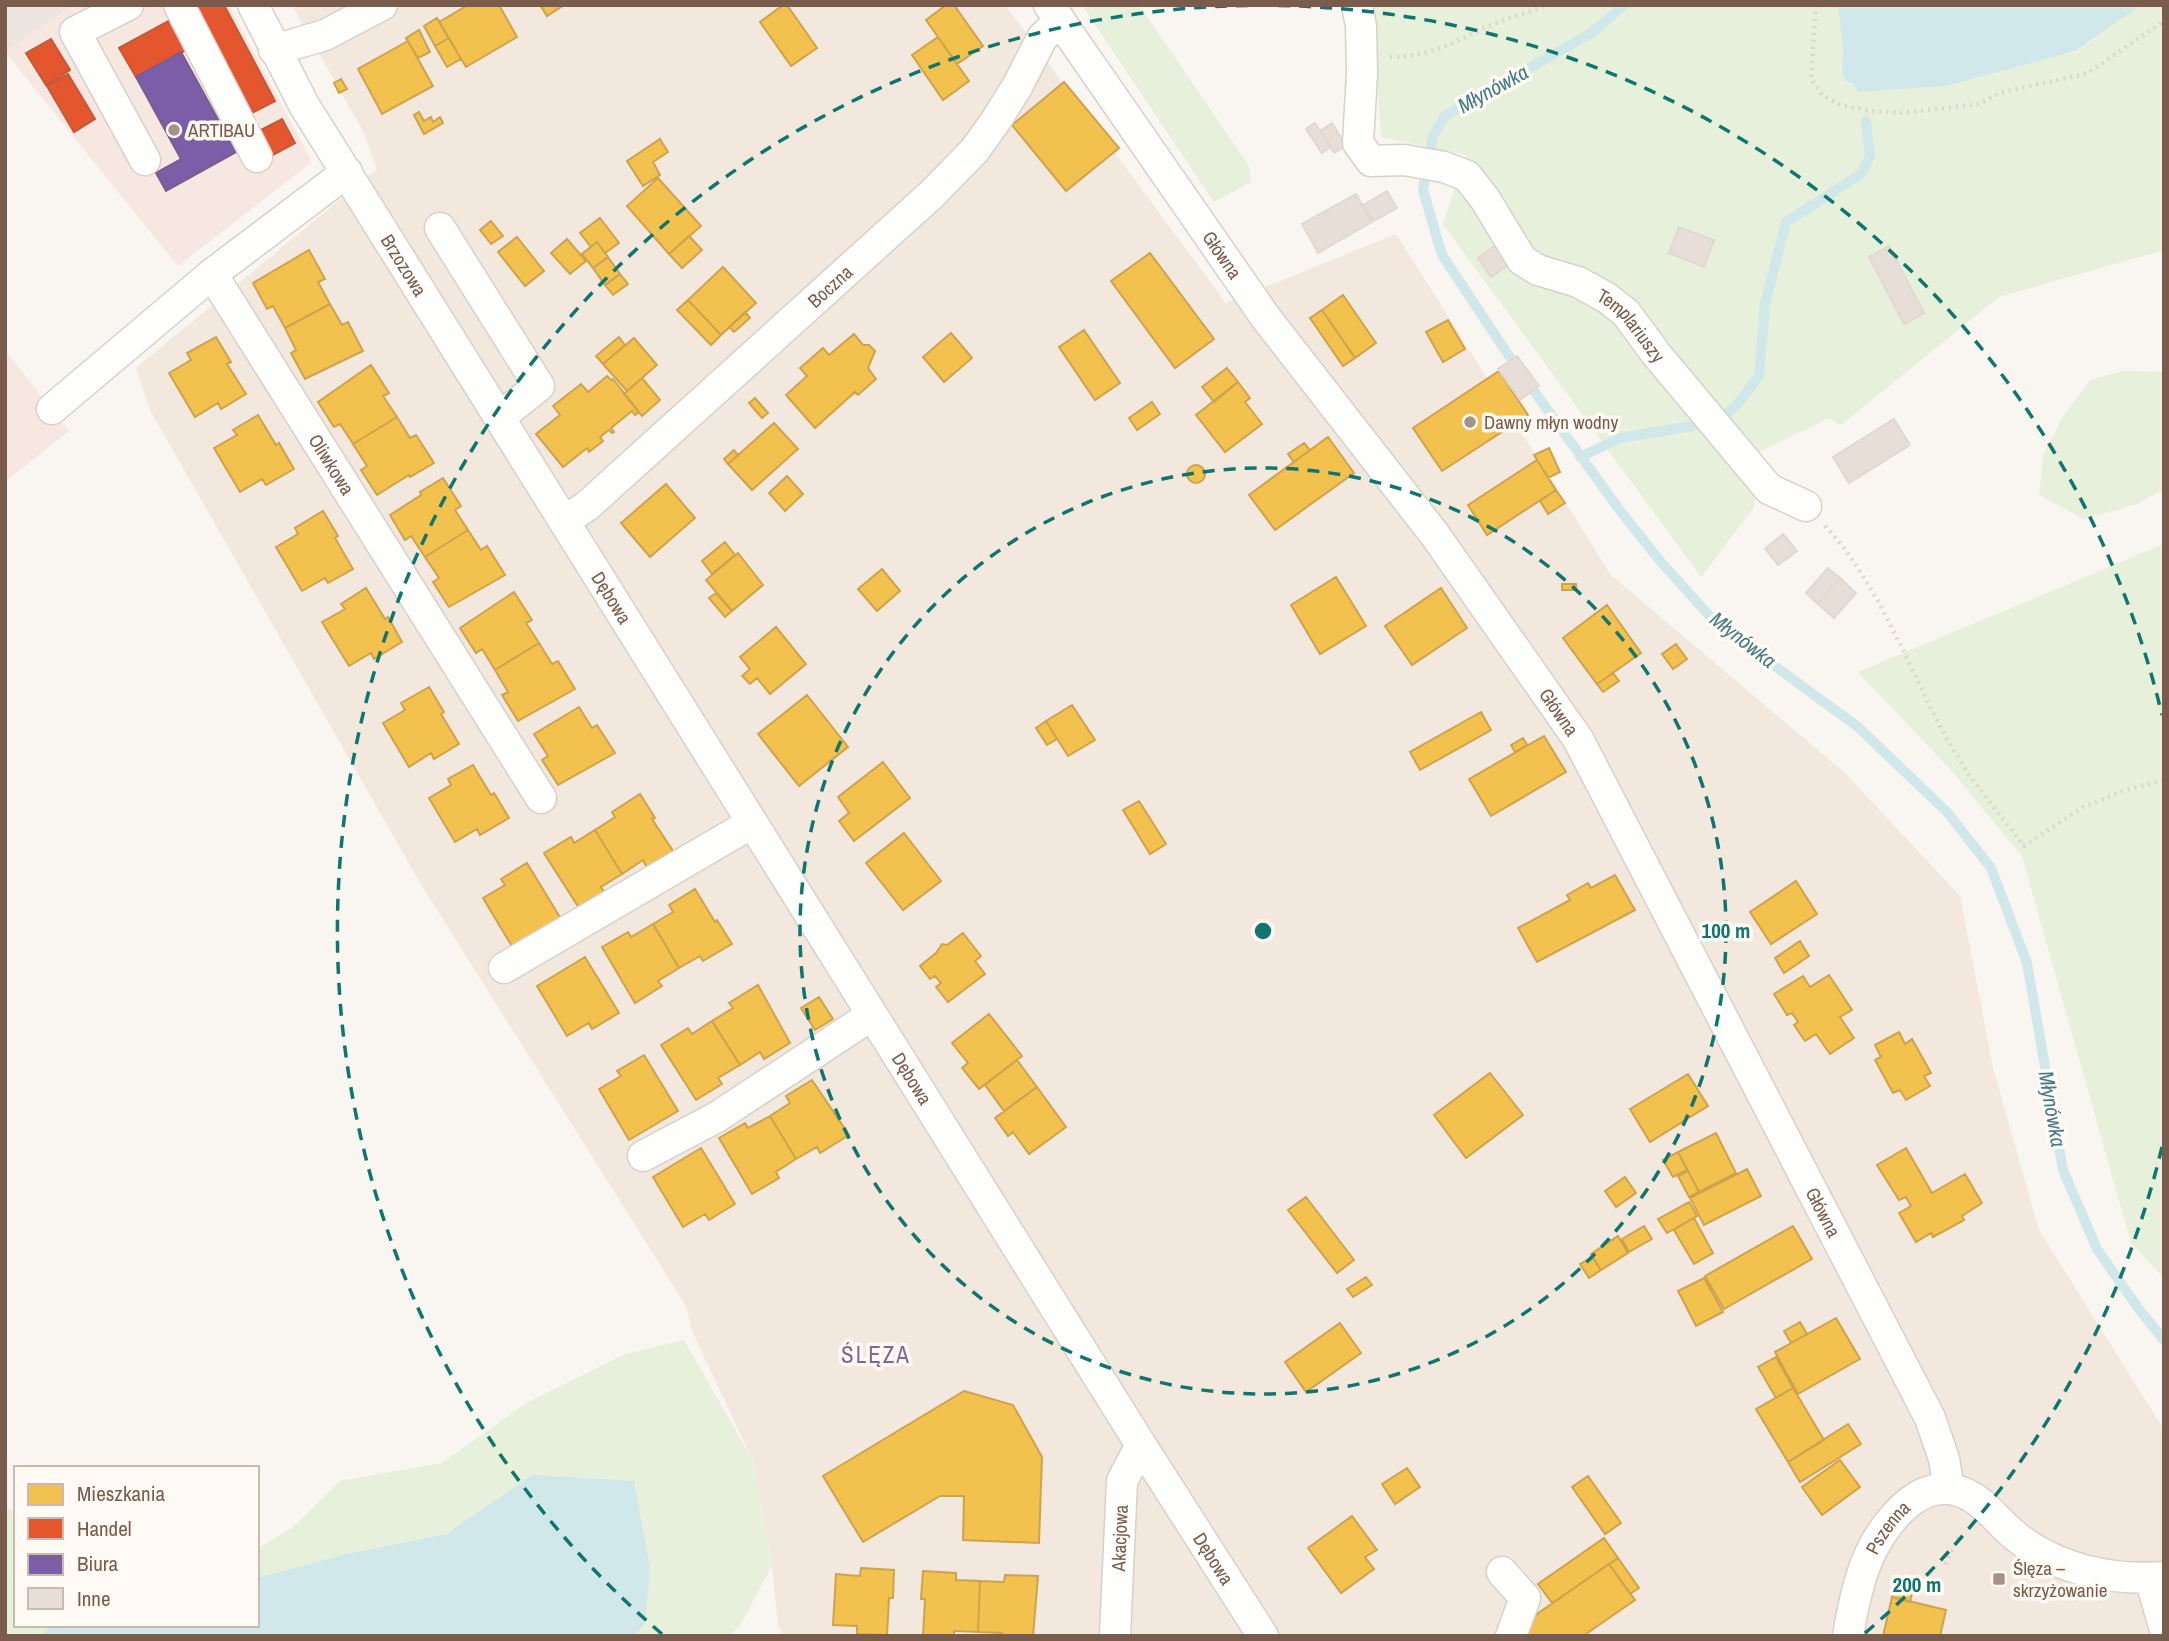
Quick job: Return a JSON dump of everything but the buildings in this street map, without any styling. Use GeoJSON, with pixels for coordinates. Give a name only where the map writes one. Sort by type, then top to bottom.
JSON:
{"type":"FeatureCollection","features":[{"type":"Feature","properties":{"kind":"street"},"geometry":{"type":"LineString","coordinates":[[128,5],[75,32],[145,160]]}},
{"type":"Feature","properties":{"kind":"street"},"geometry":{"type":"LineString","coordinates":[[178,5],[257,157]]}},
{"type":"Feature","properties":{"kind":"street","name":"Brzozowa"},"geometry":{"type":"LineString","coordinates":[[253,5],[304,104],[564,521]]}},
{"type":"Feature","properties":{"kind":"street"},"geometry":{"type":"LineString","coordinates":[[274,50],[325,35],[382,5]]}},
{"type":"Feature","properties":{"kind":"street"},"geometry":{"type":"LineString","coordinates":[[1357,5],[1361,26],[1361,58]]}},
{"type":"Feature","properties":{"kind":"street","name":"Boczna"},"geometry":{"type":"LineString","coordinates":[[564,521],[587,506],[932,194],[974,151],[1018,85],[1055,13]]}},
{"type":"Feature","properties":{"kind":"street","name":"Główna"},"geometry":{"type":"LineString","coordinates":[[1055,13],[1265,318],[1435,535],[1578,739],[1930,1418],[1944,1459],[1949,1489]]}},
{"type":"Feature","properties":{"kind":"street","name":"Templariuszy"},"geometry":{"type":"LineString","coordinates":[[1361,58],[1358,143],[1371,162],[1404,160],[1444,167],[1467,176],[1485,199],[1522,261],[1538,270],[1578,282],[1626,313],[1657,355],[1769,489],[1806,506]]}},
{"type":"Feature","properties":{"kind":"street"},"geometry":{"type":"LineString","coordinates":[[52,409],[212,274],[347,172]]}},
{"type":"Feature","properties":{"kind":"street"},"geometry":{"type":"LineString","coordinates":[[440,228],[539,386],[500,417]]}},
{"type":"Feature","properties":{"kind":"street","name":"Oliwkowa"},"geometry":{"type":"LineString","coordinates":[[212,274],[541,798]]}},
{"type":"Feature","properties":{"kind":"street","name":"Dębowa"},"geometry":{"type":"LineString","coordinates":[[564,521],[1263,1636]]}},
{"type":"Feature","properties":{"kind":"street"},"geometry":{"type":"LineString","coordinates":[[504,968],[752,823]]}},
{"type":"Feature","properties":{"kind":"street"},"geometry":{"type":"LineString","coordinates":[[643,1156],[718,1117],[873,1015]]}},
{"type":"Feature","properties":{"kind":"street","name":"Akacjowa"},"geometry":{"type":"LineString","coordinates":[[1115,1636],[1122,1481],[1141,1445]]}},
{"type":"Feature","properties":{"kind":"street","name":"Pszenna"},"geometry":{"type":"LineString","coordinates":[[1849,1636],[1852,1608],[1867,1563],[1889,1523],[1915,1497],[1937,1489],[1949,1489]]}},
{"type":"Feature","properties":{"kind":"street"},"geometry":{"type":"LineString","coordinates":[[1949,1489],[1974,1498],[2014,1535],[2048,1558],[2095,1572],[2157,1578],[2164,1626]]}},
{"type":"Feature","properties":{"kind":"street"},"geometry":{"type":"LineString","coordinates":[[1502,1572],[1525,1598],[1511,1636]]}},
{"type":"Feature","properties":{"kind":"path"},"geometry":{"type":"LineString","coordinates":[[1361,58],[1408,57],[1430,52],[1459,42],[1483,28],[1549,5]]}},
{"type":"Feature","properties":{"kind":"path"},"geometry":{"type":"LineString","coordinates":[[1816,5],[1811,79],[1822,95],[1841,106],[1881,112],[1903,113],[1979,104],[2000,93],[2088,73],[2164,21]]}},
{"type":"Feature","properties":{"kind":"path"},"geometry":{"type":"LineString","coordinates":[[1806,506],[1846,549],[1873,592],[1957,757],[2024,846],[2083,807],[2126,790],[2164,780]]}},
{"type":"Feature","properties":{"kind":"path"},"geometry":{"type":"LineString","coordinates":[[1945,1564],[1959,1537]]}},
{"type":"Feature","properties":{"kind":"shaded area"},"geometry":{"type":"Polygon","coordinates":[[[5,5],[73,5],[5,52],[5,5]]]}},
{"type":"Feature","properties":{"kind":"shaded area"},"geometry":{"type":"Polygon","coordinates":[[[73,5],[229,5],[312,162],[178,266],[5,52],[73,5]]]}},
{"type":"Feature","properties":{"kind":"shaded area"},"geometry":{"type":"Polygon","coordinates":[[[292,5],[1005,5],[1226,303],[1396,234],[1611,575],[1845,773],[1960,896],[1993,1068],[2039,1230],[2164,1430],[2164,1636],[784,1636],[778,1625],[772,1566],[753,1461],[692,1331],[686,1306],[422,886],[150,410],[136,368],[377,169],[364,133],[292,5]]]}},
{"type":"Feature","properties":{"kind":"shaded area"},"geometry":{"type":"Polygon","coordinates":[[[5,350],[69,431],[5,482],[5,350]]]}},
{"type":"Feature","properties":{"kind":"green space"},"geometry":{"type":"Polygon","coordinates":[[[1082,5],[1139,5],[1249,166],[1251,182],[1214,202],[1082,5]]]}},
{"type":"Feature","properties":{"kind":"green space"},"geometry":{"type":"Polygon","coordinates":[[[1366,5],[1838,5],[1843,48],[1842,73],[1858,92],[1887,89],[2076,52],[2141,5],[2164,5],[2164,250],[1999,297],[1841,425],[1829,418],[1759,452],[1754,507],[1701,577],[1443,224],[1466,155],[1381,137],[1373,33],[1366,5]]]}},
{"type":"Feature","properties":{"kind":"green space"},"geometry":{"type":"Polygon","coordinates":[[[2123,371],[2164,372],[2164,489],[2137,504],[2084,519],[2039,495],[2043,456],[2064,415],[2090,380],[2123,371]]]}},
{"type":"Feature","properties":{"kind":"green space"},"geometry":{"type":"Polygon","coordinates":[[[2164,544],[2164,1278],[2131,1243],[2022,856],[1949,768],[1858,672],[2164,544]]]}},
{"type":"Feature","properties":{"kind":"green space"},"geometry":{"type":"Polygon","coordinates":[[[684,1340],[753,1461],[772,1565],[740,1626],[728,1636],[634,1636],[645,1623],[532,1475],[446,1534],[346,1554],[259,1577],[259,1548],[293,1527],[340,1481],[442,1463],[528,1402],[623,1355],[684,1340]]]}},
{"type":"Feature","properties":{"kind":"green space"},"geometry":{"type":"Polygon","coordinates":[[[5,1506],[14,1512],[14,1627],[51,1627],[44,1636],[5,1636],[5,1506]]]}},
{"type":"Feature","properties":{"kind":"water"},"geometry":{"type":"Polygon","coordinates":[[[1838,5],[2141,5],[2076,51],[1945,86],[1858,92],[1842,73],[1843,48],[1838,5]]]}},
{"type":"Feature","properties":{"kind":"water"},"geometry":{"type":"Polygon","coordinates":[[[532,1475],[634,1481],[650,1568],[645,1623],[634,1636],[43,1634],[50,1627],[259,1627],[259,1577],[346,1554],[446,1534],[532,1475]]]}},
{"type":"Feature","properties":{"kind":"waterway","name":"Młynówka"},"geometry":{"type":"LineString","coordinates":[[1517,368],[1442,255],[1423,190],[1433,136],[1445,116],[1593,32],[1624,5]]}},
{"type":"Feature","properties":{"kind":"waterway"},"geometry":{"type":"LineString","coordinates":[[1580,457],[1620,438],[1692,426],[1727,414],[1740,401],[1759,376],[1765,304],[1786,222],[1861,174],[1870,157],[1866,121]]}},
{"type":"Feature","properties":{"kind":"waterway","name":"Młynówka"},"geometry":{"type":"LineString","coordinates":[[1526,380],[1618,508],[1660,561],[1716,623],[1858,727],[1947,812],[1991,868],[2027,963],[2063,1170],[2097,1249],[2164,1340]]}},
{"type":"Feature","properties":{"kind":"place","name":"ARTIBAU"},"geometry":{"type":"Point","coordinates":[174,130]}},
{"type":"Feature","properties":{"kind":"place","name":"Dawny młyn wodny"},"geometry":{"type":"Point","coordinates":[1470,422]}},
{"type":"Feature","properties":{"kind":"place","name":"Ślęza – skrzyżowanie"},"geometry":{"type":"Point","coordinates":[1999,1579]}},
{"type":"Feature","properties":{"kind":"district","name":"ŚLĘZA"},"geometry":{"type":"Point","coordinates":[876,1355]}}]}
